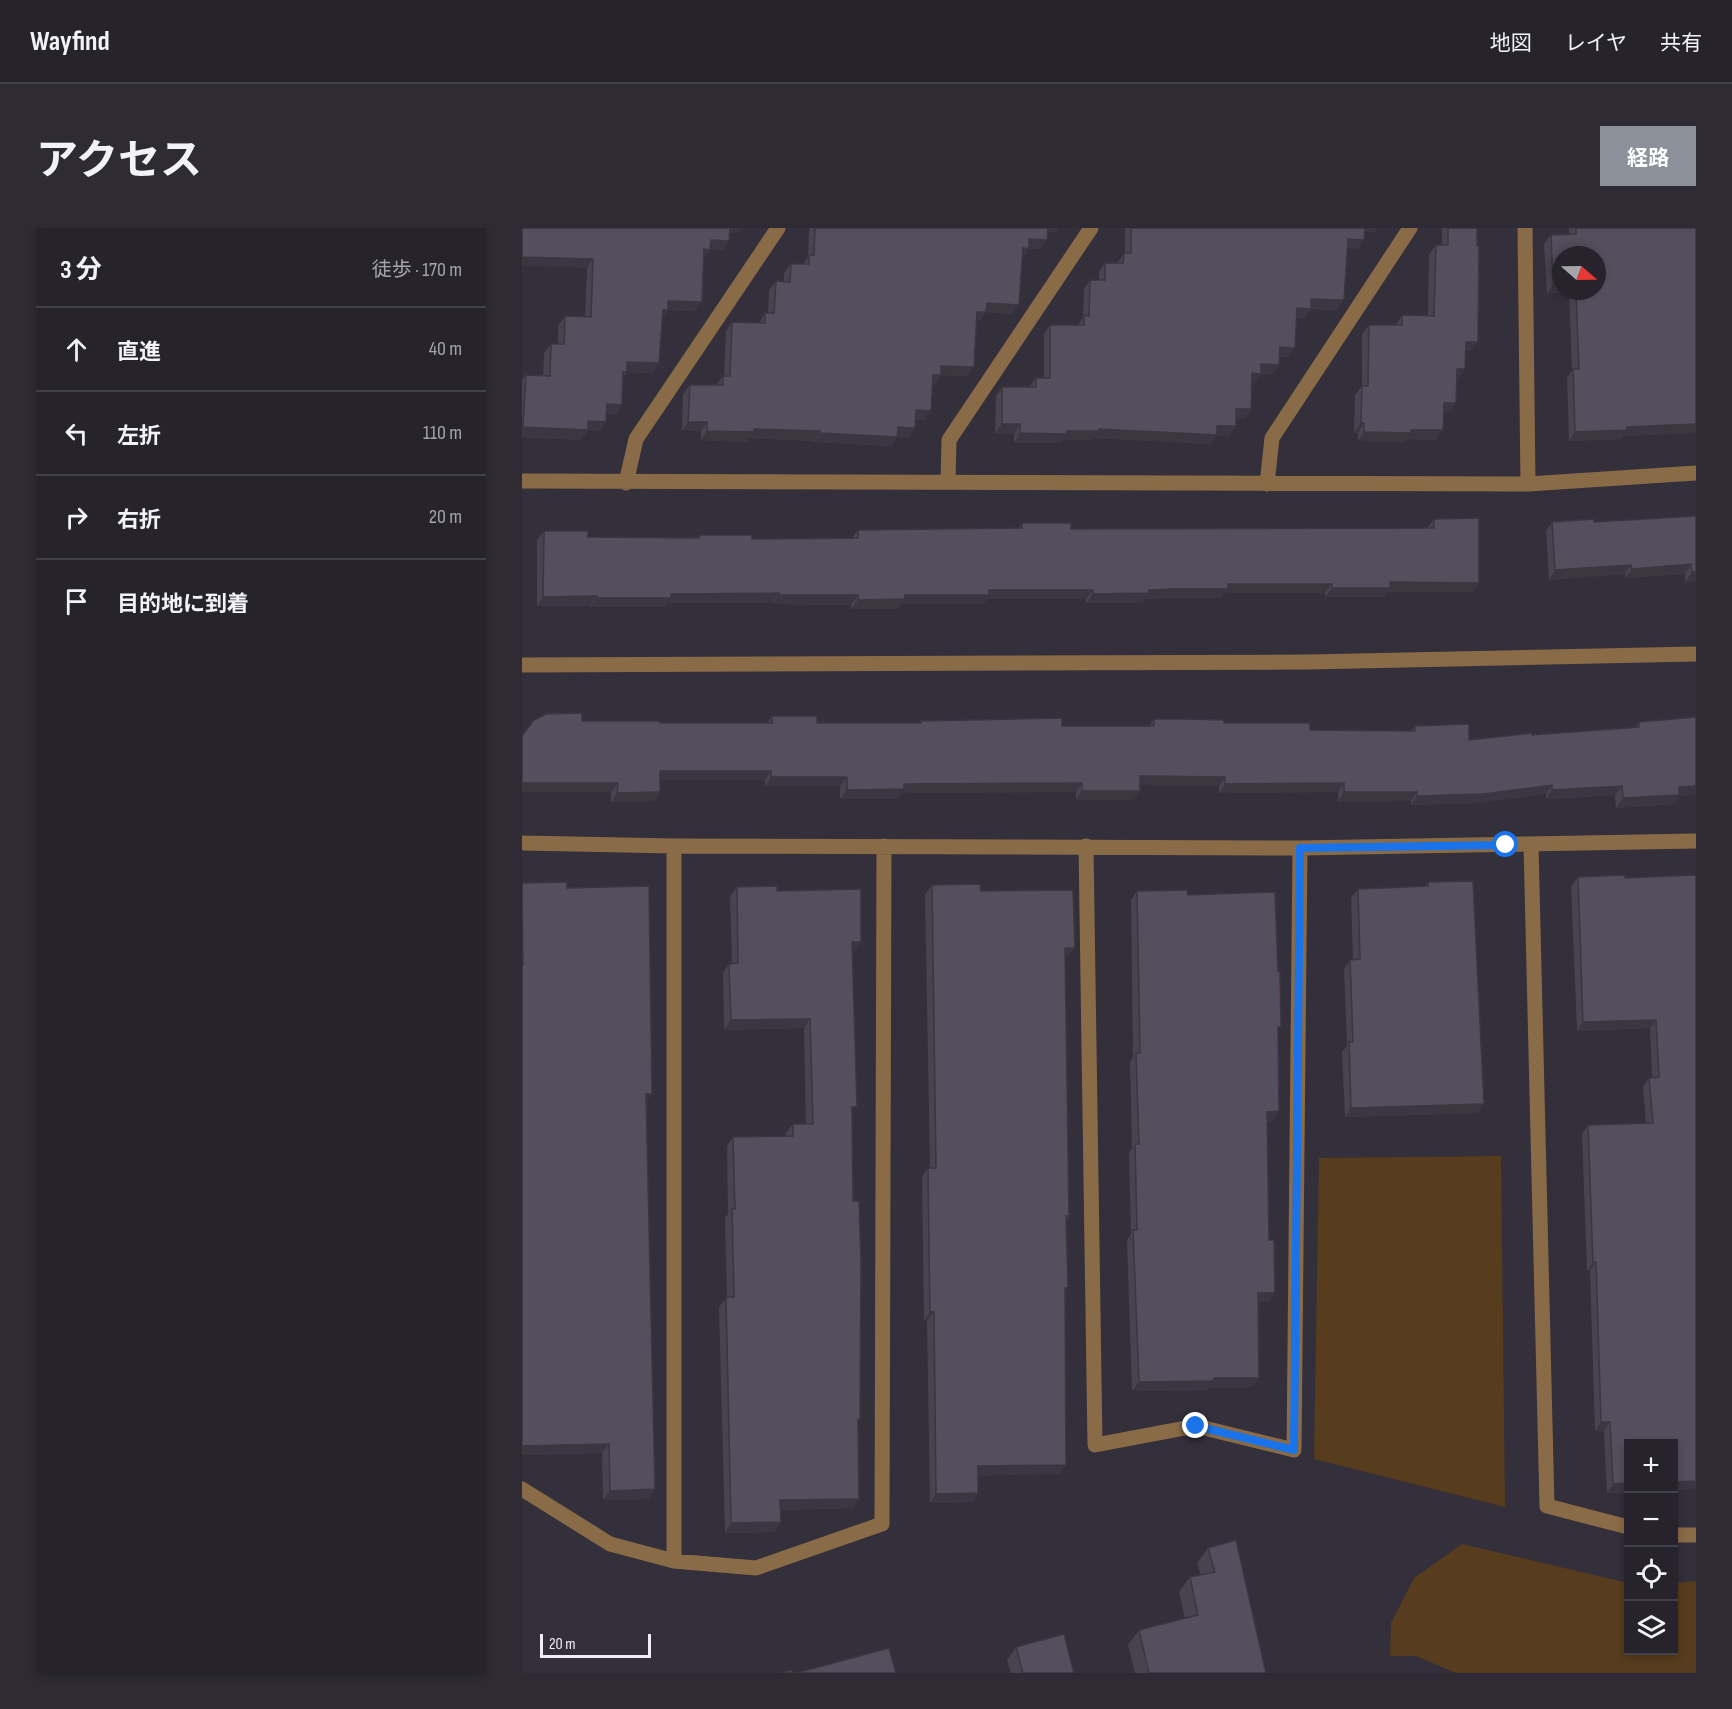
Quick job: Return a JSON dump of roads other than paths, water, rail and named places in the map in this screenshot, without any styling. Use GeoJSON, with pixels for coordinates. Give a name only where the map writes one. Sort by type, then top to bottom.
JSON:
{"type":"FeatureCollection","features":[{"type":"Feature","properties":{"kind":"street"},"geometry":{"type":"LineString","coordinates":[[626,483],[636,439],[778,228]]}},
{"type":"Feature","properties":{"kind":"street"},"geometry":{"type":"LineString","coordinates":[[948,482],[949,440],[1091,228]]}},
{"type":"Feature","properties":{"kind":"street"},"geometry":{"type":"LineString","coordinates":[[1267,484],[1272,438],[1410,228]]}},
{"type":"Feature","properties":{"kind":"street"},"geometry":{"type":"LineString","coordinates":[[1524,228],[1528,484]]}},
{"type":"Feature","properties":{"kind":"street"},"geometry":{"type":"LineString","coordinates":[[522,481],[1528,484],[1696,473]]}},
{"type":"Feature","properties":{"kind":"street"},"geometry":{"type":"LineString","coordinates":[[522,665],[1308,662],[1696,654]]}},
{"type":"Feature","properties":{"kind":"street"},"geometry":{"type":"LineString","coordinates":[[522,843],[674,846],[1300,848],[1696,841]]}},
{"type":"Feature","properties":{"kind":"street"},"geometry":{"type":"LineString","coordinates":[[1531,845],[1547,1506],[1624,1526]]}},
{"type":"Feature","properties":{"kind":"street"},"geometry":{"type":"LineString","coordinates":[[674,846],[674,1561]]}},
{"type":"Feature","properties":{"kind":"street"},"geometry":{"type":"LineString","coordinates":[[522,1489],[610,1544],[674,1561],[756,1568],[882,1524],[884,846]]}},
{"type":"Feature","properties":{"kind":"street"},"geometry":{"type":"LineString","coordinates":[[1086,846],[1095,1445],[1196,1426],[1294,1450],[1300,848]]}},
{"type":"Feature","properties":{"kind":"street"},"geometry":{"type":"LineString","coordinates":[[1678,1535],[1696,1535]]}}]}
